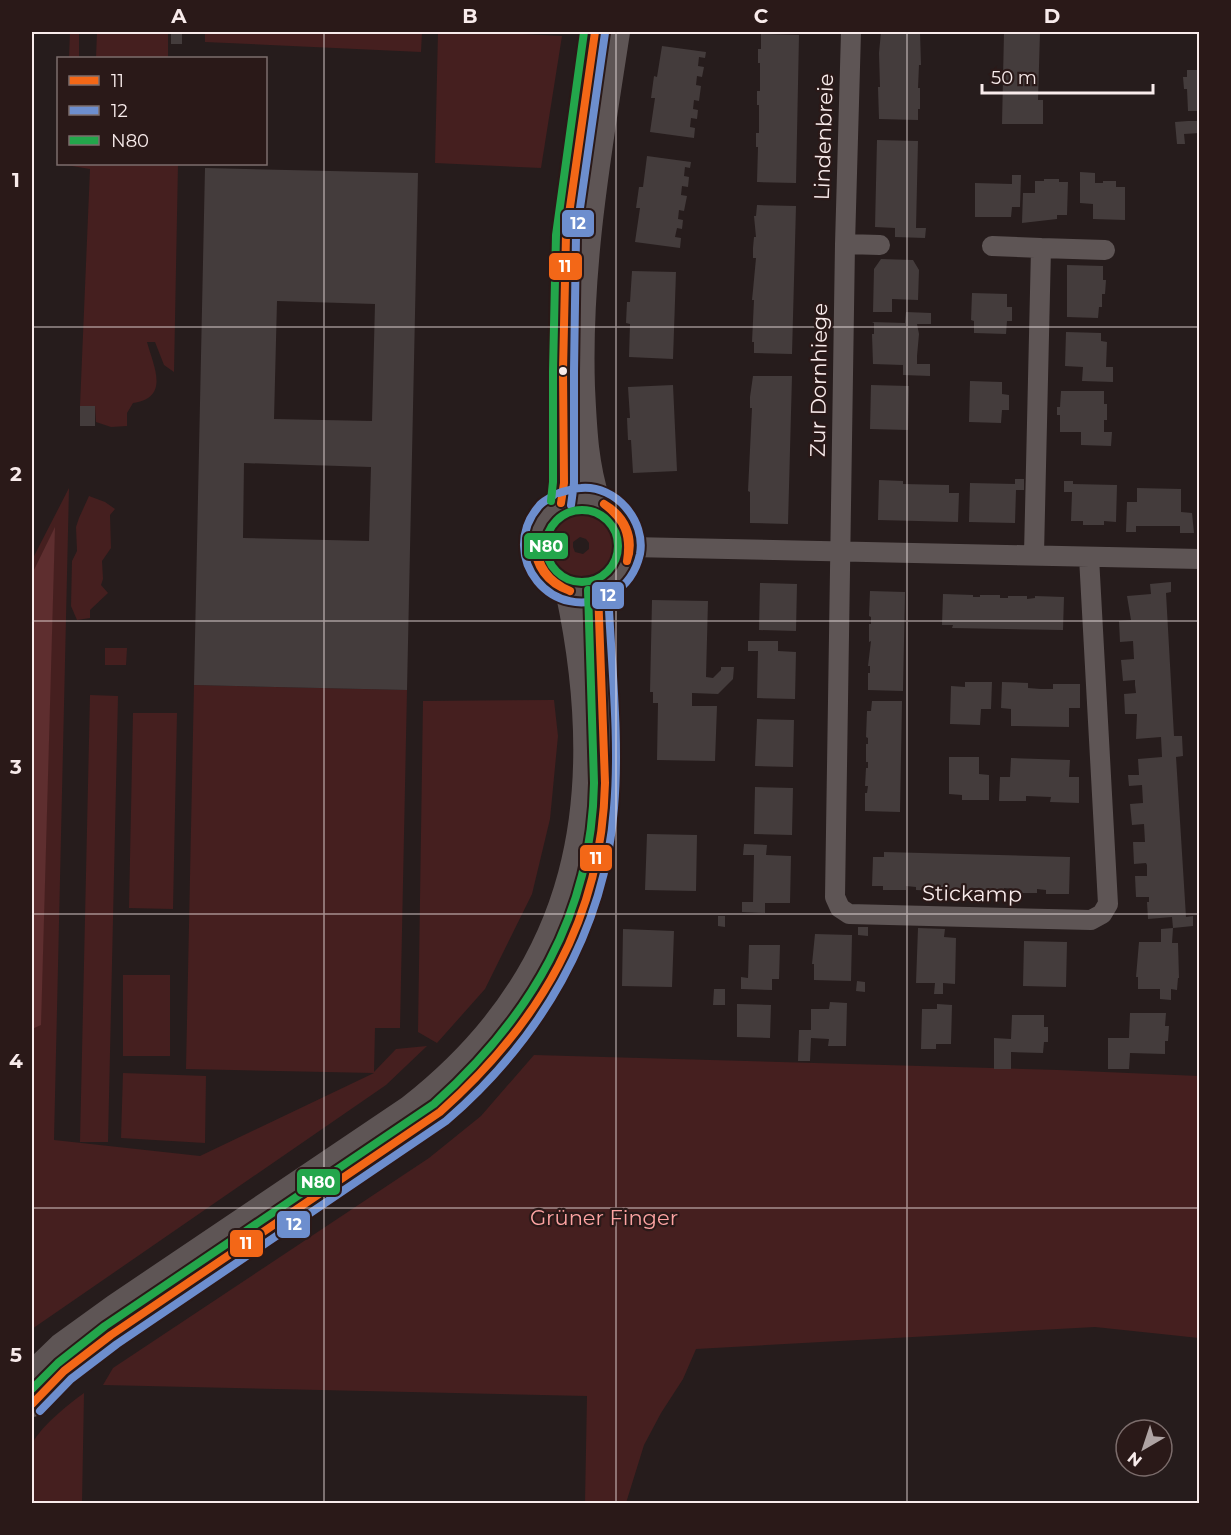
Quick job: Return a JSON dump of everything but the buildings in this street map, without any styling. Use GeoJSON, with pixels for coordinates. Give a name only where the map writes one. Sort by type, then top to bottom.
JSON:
{"type":"FeatureCollection","features":[{"type":"Feature","properties":{"kind":"street"},"geometry":{"type":"LineString","coordinates":[[561,502],[564,483],[563,371],[566,235],[595,32]]}},
{"type":"Feature","properties":{"kind":"street"},"geometry":{"type":"LineString","coordinates":[[597,500],[590,481],[584,443],[581,359],[583,301],[590,211],[617,32]]}},
{"type":"Feature","properties":{"kind":"street","name":"Lindenbreie"},"geometry":{"type":"LineString","coordinates":[[845,244],[851,32]]}},
{"type":"Feature","properties":{"kind":"street"},"geometry":{"type":"LineString","coordinates":[[845,244],[880,245]]}},
{"type":"Feature","properties":{"kind":"street","name":"Zur Dornhiege"},"geometry":{"type":"LineString","coordinates":[[840,552],[845,244]]}},
{"type":"Feature","properties":{"kind":"street"},"geometry":{"type":"LineString","coordinates":[[992,246],[1105,250]]}},
{"type":"Feature","properties":{"kind":"street"},"geometry":{"type":"LineString","coordinates":[[1034,554],[1041,248]]}},
{"type":"Feature","properties":{"kind":"street"},"geometry":{"type":"LineString","coordinates":[[579,498],[597,500],[612,508],[627,530],[630,547],[627,561],[610,583],[598,590],[583,593],[568,590],[548,578],[538,565],[534,549],[536,535],[549,511],[561,502],[579,498]]}},
{"type":"Feature","properties":{"kind":"street"},"geometry":{"type":"LineString","coordinates":[[630,547],[1200,559]]}},
{"type":"Feature","properties":{"kind":"street","name":"Stickamp"},"geometry":{"type":"LineString","coordinates":[[840,552],[835,897],[840,908],[849,914],[1091,920],[1102,914],[1108,904],[1089,557]]}},
{"type":"Feature","properties":{"kind":"street"},"geometry":{"type":"LineString","coordinates":[[32,1374],[61,1346],[107,1313],[417,1103],[455,1070],[480,1044],[514,1000],[540,954],[558,915],[571,876],[584,812],[587,777],[586,725],[579,646],[568,590]]}},
{"type":"Feature","properties":{"kind":"street"},"geometry":{"type":"LineString","coordinates":[[32,1404],[64,1371],[111,1335],[440,1112],[483,1072],[527,1016],[556,971],[575,930],[590,887],[600,846],[605,774],[598,590]]}},
{"type":"Feature","properties":{"kind":"green space"},"geometry":{"type":"Polygon","coordinates":[[[70,32],[79,32],[79,57],[69,57],[70,32]]]}},
{"type":"Feature","properties":{"kind":"green space"},"geometry":{"type":"Polygon","coordinates":[[[97,32],[168,32],[168,57],[96,57],[97,32]]]}},
{"type":"Feature","properties":{"kind":"green space"},"geometry":{"type":"Polygon","coordinates":[[[205,32],[422,32],[421,52],[205,42],[205,32]]]}},
{"type":"Feature","properties":{"kind":"green space"},"geometry":{"type":"Polygon","coordinates":[[[438,32],[562,36],[541,168],[435,163],[438,32]]]}},
{"type":"Feature","properties":{"kind":"green space"},"geometry":{"type":"Polygon","coordinates":[[[66,165],[178,165],[174,372],[164,365],[155,342],[147,342],[155,370],[156,388],[145,400],[133,403],[127,413],[127,426],[111,427],[96,422],[95,406],[80,406],[90,169],[66,165]]]}},
{"type":"Feature","properties":{"kind":"green space"},"geometry":{"type":"Polygon","coordinates":[[[69,488],[54,1140],[200,1156],[374,1073],[186,1069],[194,685],[407,690],[400,1028],[375,1028],[374,1072],[396,1049],[427,1046],[386,1085],[32,1329],[32,560],[69,488]]]}},
{"type":"Feature","properties":{"kind":"green space"},"geometry":{"type":"Polygon","coordinates":[[[89,496],[115,509],[110,515],[111,548],[102,561],[101,585],[108,593],[90,610],[90,618],[77,620],[71,606],[72,561],[77,551],[76,527],[89,496]]]}},
{"type":"Feature","properties":{"kind":"green space"},"geometry":{"type":"Polygon","coordinates":[[[582,514],[596,518],[611,536],[613,547],[611,558],[605,567],[595,574],[582,576],[569,574],[559,567],[553,557],[551,546],[553,535],[559,525],[568,518],[582,514]],[[580,537],[573,542],[575,552],[583,554],[589,549],[586,539],[580,537]]]}},
{"type":"Feature","properties":{"kind":"green space"},"geometry":{"type":"Polygon","coordinates":[[[105,648],[127,648],[126,665],[105,665],[105,648]]]}},
{"type":"Feature","properties":{"kind":"green space"},"geometry":{"type":"Polygon","coordinates":[[[90,695],[118,696],[108,1142],[80,1142],[90,695]]]}},
{"type":"Feature","properties":{"kind":"green space"},"geometry":{"type":"Polygon","coordinates":[[[554,700],[558,736],[550,819],[532,894],[485,989],[437,1043],[418,1032],[423,701],[554,700]]]}},
{"type":"Feature","properties":{"kind":"green space"},"geometry":{"type":"Polygon","coordinates":[[[133,713],[177,713],[173,909],[129,908],[133,713]]]}},
{"type":"Feature","properties":{"kind":"green space"},"geometry":{"type":"Polygon","coordinates":[[[123,975],[170,975],[170,1056],[123,1056],[123,975]]]}},
{"type":"Feature","properties":{"kind":"green space","name":"Grüner Finger"},"geometry":{"type":"Polygon","coordinates":[[[534,1055],[1199,1076],[1199,1338],[1095,1327],[696,1349],[683,1379],[644,1445],[626,1503],[585,1503],[587,1396],[103,1385],[113,1368],[429,1158],[481,1116],[534,1055]]]}},
{"type":"Feature","properties":{"kind":"green space"},"geometry":{"type":"Polygon","coordinates":[[[123,1073],[206,1076],[205,1143],[121,1138],[123,1073]]]}},
{"type":"Feature","properties":{"kind":"green space"},"geometry":{"type":"Polygon","coordinates":[[[84,1393],[82,1503],[32,1503],[30,1459],[32,1446],[54,1417],[84,1393]]]}},
{"type":"Feature","properties":{"kind":"shaded area"},"geometry":{"type":"Polygon","coordinates":[[[55,527],[41,1025],[32,1029],[32,574],[55,527]]]}},
{"type":"Feature","properties":{"kind":"transit line","name":"N80"},"geometry":{"type":"LineString","coordinates":[[551,501],[556,235],[584,32]]}},
{"type":"Feature","properties":{"kind":"transit line","name":"11"},"geometry":{"type":"LineString","coordinates":[[561,503],[564,483],[563,371],[566,235],[595,32]]}},
{"type":"Feature","properties":{"kind":"transit line","name":"12"},"geometry":{"type":"LineString","coordinates":[[571,505],[574,483],[576,236],[605,33]]}},
{"type":"Feature","properties":{"kind":"transit line","name":"12"},"geometry":{"type":"LineString","coordinates":[[554,495],[539,506],[527,525],[524,545],[528,565],[537,581],[552,594],[570,601],[590,602],[612,594],[626,582],[640,554],[641,542],[633,518],[617,499],[606,492],[581,488],[559,493]]}},
{"type":"Feature","properties":{"kind":"transit line","name":"11"},"geometry":{"type":"LineString","coordinates":[[604,504],[618,515],[626,528],[630,544],[627,561]]}},
{"type":"Feature","properties":{"kind":"transit line","name":"11"},"geometry":{"type":"LineString","coordinates":[[604,504],[617,516],[625,529],[628,543],[627,561]]}},
{"type":"Feature","properties":{"kind":"transit line","name":"N80"},"geometry":{"type":"LineString","coordinates":[[582,510],[602,516],[612,526],[618,546],[612,566],[602,576],[582,582],[562,576],[552,566],[546,546],[552,526],[562,516],[582,510]]}},
{"type":"Feature","properties":{"kind":"transit line","name":"11"},"geometry":{"type":"LineString","coordinates":[[536,542],[541,565],[545,572],[570,591]]}},
{"type":"Feature","properties":{"kind":"transit line","name":"11"},"geometry":{"type":"LineString","coordinates":[[536,542],[537,558],[544,572],[555,584],[570,591]]}},
{"type":"Feature","properties":{"kind":"transit line","name":"N80"},"geometry":{"type":"LineString","coordinates":[[32,1389],[58,1363],[105,1326],[434,1104],[499,1036],[526,999],[549,961],[568,920],[582,877],[590,831],[594,783],[588,590]]}},
{"type":"Feature","properties":{"kind":"transit line","name":"11"},"geometry":{"type":"LineString","coordinates":[[32,1404],[64,1371],[111,1335],[440,1112],[507,1043],[535,1005],[558,966],[578,924],[592,879],[601,833],[605,783],[598,590]]}},
{"type":"Feature","properties":{"kind":"transit line","name":"12"},"geometry":{"type":"LineString","coordinates":[[40,1411],[71,1379],[117,1344],[446,1121],[480,1090],[538,1020],[562,981],[581,940],[597,898],[608,854],[616,781],[608,590]]}}]}
